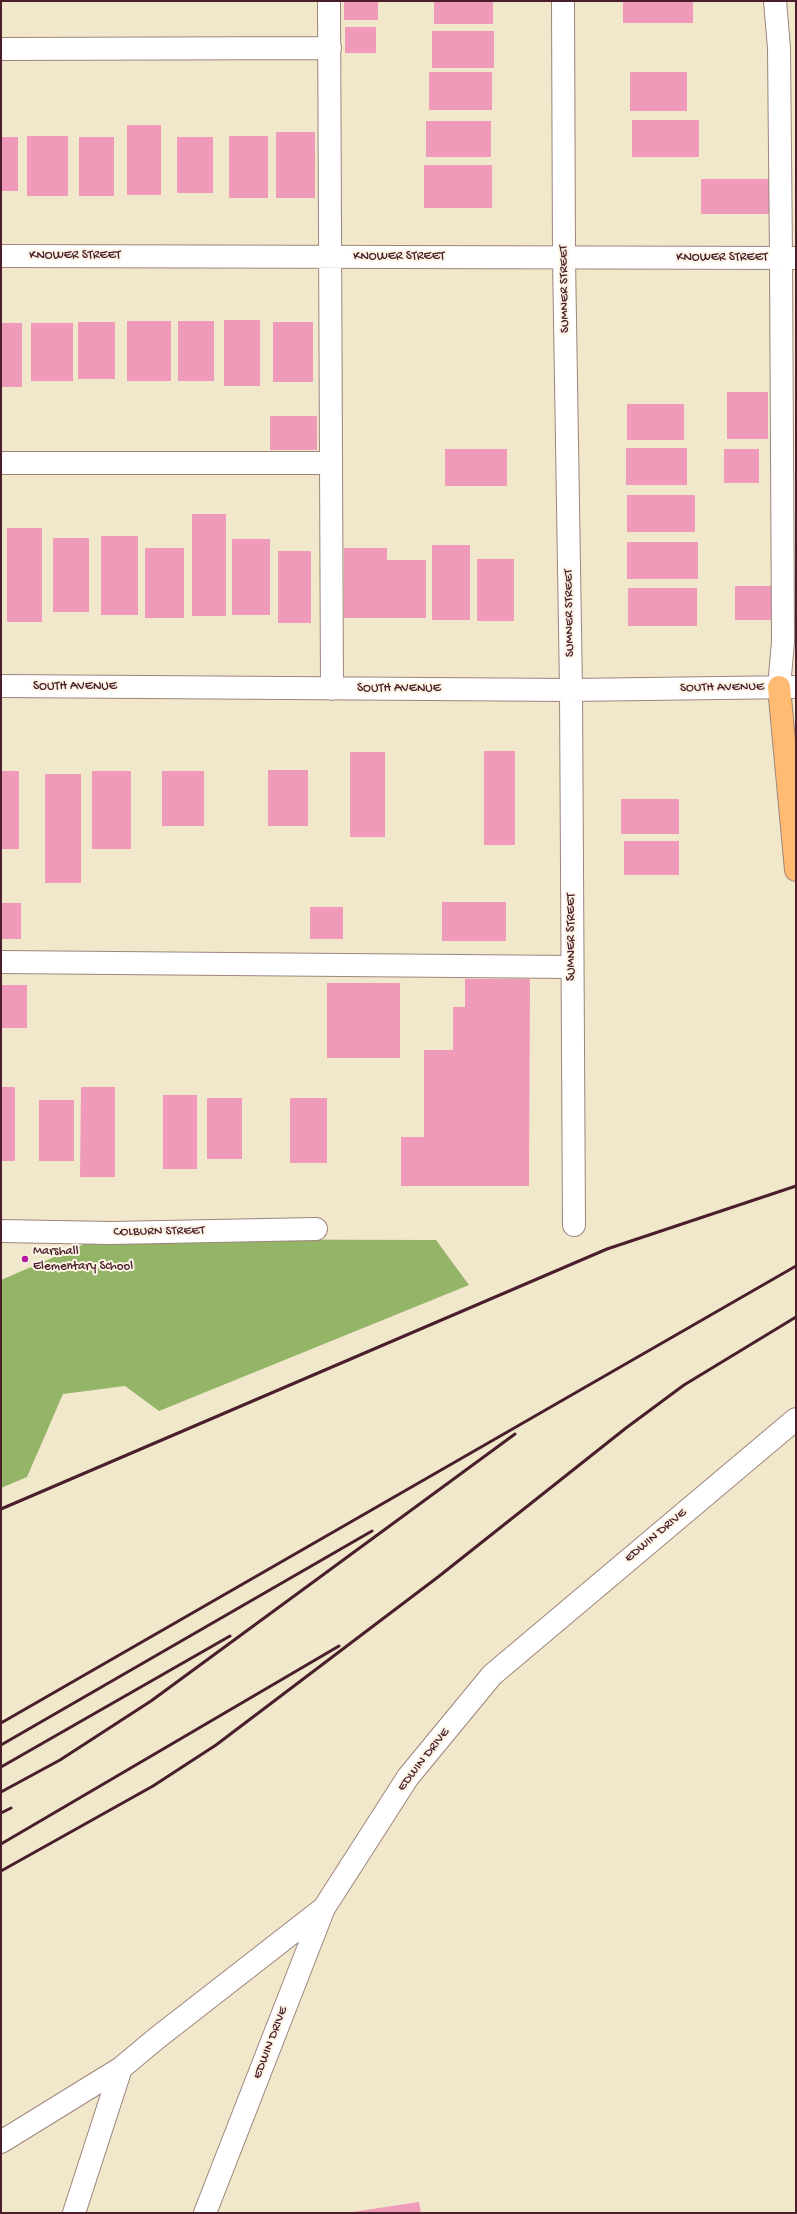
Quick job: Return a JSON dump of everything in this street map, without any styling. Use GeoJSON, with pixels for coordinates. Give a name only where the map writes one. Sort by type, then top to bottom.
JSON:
{"type":"FeatureCollection","features":[{"type":"Feature","properties":{"kind":"highway"},"geometry":{"type":"LineString","coordinates":[[787,687],[796,870]]}},
{"type":"Feature","properties":{"kind":"street"},"geometry":{"type":"LineString","coordinates":[[329,1],[332,689]]}},
{"type":"Feature","properties":{"kind":"street","name":"SUMNER STREET"},"geometry":{"type":"LineString","coordinates":[[563,1],[564,258],[571,690],[574,1225]]}},
{"type":"Feature","properties":{"kind":"street"},"geometry":{"type":"LineString","coordinates":[[775,1],[788,48],[789,258],[783,642],[787,687]]}},
{"type":"Feature","properties":{"kind":"street"},"geometry":{"type":"LineString","coordinates":[[1,49],[330,48]]}},
{"type":"Feature","properties":{"kind":"street","name":"KNOWER STREET"},"geometry":{"type":"LineString","coordinates":[[1,256],[789,258]]}},
{"type":"Feature","properties":{"kind":"street"},"geometry":{"type":"LineString","coordinates":[[1,463],[331,463]]}},
{"type":"Feature","properties":{"kind":"street","name":"SOUTH AVENUE"},"geometry":{"type":"LineString","coordinates":[[1,686],[571,690],[787,687]]}},
{"type":"Feature","properties":{"kind":"street"},"geometry":{"type":"LineString","coordinates":[[1,962],[572,966]]}},
{"type":"Feature","properties":{"kind":"street","name":"COLBURN STREET"},"geometry":{"type":"LineString","coordinates":[[1,1231],[112,1233],[316,1230]]}},
{"type":"Feature","properties":{"kind":"street","name":"EDWIN DRIVE"},"geometry":{"type":"LineString","coordinates":[[205,2213],[324,1908],[408,1777],[492,1675],[796,1419]]}},
{"type":"Feature","properties":{"kind":"street"},"geometry":{"type":"LineString","coordinates":[[1,2142],[122,2068],[157,2038],[324,1908]]}},
{"type":"Feature","properties":{"kind":"street"},"geometry":{"type":"LineString","coordinates":[[74,2213],[122,2068]]}},
{"type":"Feature","properties":{"kind":"green space"},"geometry":{"type":"Polygon","coordinates":[[[96,1239],[436,1240],[469,1285],[159,1411],[125,1386],[63,1394],[27,1477],[1,1488],[1,1280],[96,1239]]]}},
{"type":"Feature","properties":{"kind":"building"},"geometry":{"type":"Polygon","coordinates":[[[344,1],[378,1],[378,20],[344,20],[344,1]]]}},
{"type":"Feature","properties":{"kind":"building"},"geometry":{"type":"Polygon","coordinates":[[[434,1],[493,1],[493,24],[434,24],[434,1]]]}},
{"type":"Feature","properties":{"kind":"building"},"geometry":{"type":"Polygon","coordinates":[[[623,1],[693,1],[693,23],[623,23],[623,1]]]}},
{"type":"Feature","properties":{"kind":"building"},"geometry":{"type":"Polygon","coordinates":[[[345,27],[376,27],[376,53],[345,53],[345,27]]]}},
{"type":"Feature","properties":{"kind":"building"},"geometry":{"type":"Polygon","coordinates":[[[432,31],[494,31],[494,68],[432,68],[432,31]]]}},
{"type":"Feature","properties":{"kind":"building"},"geometry":{"type":"Polygon","coordinates":[[[429,72],[492,72],[492,110],[429,110],[429,72]]]}},
{"type":"Feature","properties":{"kind":"building"},"geometry":{"type":"Polygon","coordinates":[[[630,72],[687,72],[687,111],[630,111],[630,72]]]}},
{"type":"Feature","properties":{"kind":"building"},"geometry":{"type":"Polygon","coordinates":[[[632,120],[699,120],[699,157],[632,157],[632,120]]]}},
{"type":"Feature","properties":{"kind":"building"},"geometry":{"type":"Polygon","coordinates":[[[426,121],[491,121],[491,157],[426,157],[426,121]]]}},
{"type":"Feature","properties":{"kind":"building"},"geometry":{"type":"Polygon","coordinates":[[[127,125],[161,125],[161,195],[127,195],[127,125]]]}},
{"type":"Feature","properties":{"kind":"building"},"geometry":{"type":"Polygon","coordinates":[[[276,132],[315,132],[315,198],[276,198],[276,132]]]}},
{"type":"Feature","properties":{"kind":"building"},"geometry":{"type":"Polygon","coordinates":[[[27,136],[68,136],[68,196],[27,196],[27,136]]]}},
{"type":"Feature","properties":{"kind":"building"},"geometry":{"type":"Polygon","coordinates":[[[229,136],[268,136],[268,198],[229,198],[229,136]]]}},
{"type":"Feature","properties":{"kind":"building"},"geometry":{"type":"Polygon","coordinates":[[[1,137],[18,137],[18,191],[1,191],[1,137]]]}},
{"type":"Feature","properties":{"kind":"building"},"geometry":{"type":"Polygon","coordinates":[[[79,137],[114,137],[114,196],[79,196],[79,137]]]}},
{"type":"Feature","properties":{"kind":"building"},"geometry":{"type":"Polygon","coordinates":[[[177,137],[213,137],[213,193],[177,193],[177,137]]]}},
{"type":"Feature","properties":{"kind":"building"},"geometry":{"type":"Polygon","coordinates":[[[424,165],[492,165],[492,208],[424,208],[424,165]]]}},
{"type":"Feature","properties":{"kind":"building"},"geometry":{"type":"Polygon","coordinates":[[[701,179],[772,179],[772,214],[701,214],[701,179]]]}},
{"type":"Feature","properties":{"kind":"building"},"geometry":{"type":"Polygon","coordinates":[[[224,320],[260,320],[260,386],[224,386],[224,320]]]}},
{"type":"Feature","properties":{"kind":"building"},"geometry":{"type":"Polygon","coordinates":[[[127,321],[171,321],[171,381],[127,381],[127,321]]]}},
{"type":"Feature","properties":{"kind":"building"},"geometry":{"type":"Polygon","coordinates":[[[178,321],[214,321],[214,381],[178,381],[178,321]]]}},
{"type":"Feature","properties":{"kind":"building"},"geometry":{"type":"Polygon","coordinates":[[[78,322],[115,322],[115,379],[78,379],[78,322]]]}},
{"type":"Feature","properties":{"kind":"building"},"geometry":{"type":"Polygon","coordinates":[[[273,322],[313,322],[313,382],[273,382],[273,322]]]}},
{"type":"Feature","properties":{"kind":"building"},"geometry":{"type":"Polygon","coordinates":[[[1,323],[22,323],[22,387],[1,387],[1,323]]]}},
{"type":"Feature","properties":{"kind":"building"},"geometry":{"type":"Polygon","coordinates":[[[31,323],[73,323],[73,381],[31,381],[31,323]]]}},
{"type":"Feature","properties":{"kind":"building"},"geometry":{"type":"Polygon","coordinates":[[[727,392],[768,392],[768,439],[727,439],[727,392]]]}},
{"type":"Feature","properties":{"kind":"building"},"geometry":{"type":"Polygon","coordinates":[[[627,404],[684,404],[684,440],[627,440],[627,404]]]}},
{"type":"Feature","properties":{"kind":"building"},"geometry":{"type":"Polygon","coordinates":[[[270,416],[317,416],[317,450],[270,450],[270,416]]]}},
{"type":"Feature","properties":{"kind":"building"},"geometry":{"type":"Polygon","coordinates":[[[626,448],[687,448],[687,485],[626,485],[626,448]]]}},
{"type":"Feature","properties":{"kind":"building"},"geometry":{"type":"Polygon","coordinates":[[[445,449],[507,449],[507,486],[445,486],[445,449]]]}},
{"type":"Feature","properties":{"kind":"building"},"geometry":{"type":"Polygon","coordinates":[[[724,449],[759,449],[759,483],[724,483],[724,449]]]}},
{"type":"Feature","properties":{"kind":"building"},"geometry":{"type":"Polygon","coordinates":[[[627,495],[695,495],[695,532],[627,532],[627,495]]]}},
{"type":"Feature","properties":{"kind":"building"},"geometry":{"type":"Polygon","coordinates":[[[192,514],[226,514],[226,616],[192,616],[192,514]]]}},
{"type":"Feature","properties":{"kind":"building"},"geometry":{"type":"Polygon","coordinates":[[[7,528],[42,528],[42,622],[7,622],[7,528]]]}},
{"type":"Feature","properties":{"kind":"building"},"geometry":{"type":"Polygon","coordinates":[[[101,536],[138,536],[138,615],[101,615],[101,536]]]}},
{"type":"Feature","properties":{"kind":"building"},"geometry":{"type":"Polygon","coordinates":[[[53,538],[89,538],[89,612],[53,612],[53,538]]]}},
{"type":"Feature","properties":{"kind":"building"},"geometry":{"type":"Polygon","coordinates":[[[232,539],[270,539],[270,615],[232,615],[232,539]]]}},
{"type":"Feature","properties":{"kind":"building"},"geometry":{"type":"Polygon","coordinates":[[[627,542],[698,542],[698,579],[627,579],[627,542]]]}},
{"type":"Feature","properties":{"kind":"building"},"geometry":{"type":"Polygon","coordinates":[[[432,545],[470,545],[470,620],[432,620],[432,545]]]}},
{"type":"Feature","properties":{"kind":"building"},"geometry":{"type":"Polygon","coordinates":[[[145,548],[184,548],[184,618],[145,618],[145,548]]]}},
{"type":"Feature","properties":{"kind":"building"},"geometry":{"type":"Polygon","coordinates":[[[344,548],[387,548],[387,560],[426,560],[426,618],[344,618],[344,548]]]}},
{"type":"Feature","properties":{"kind":"building"},"geometry":{"type":"Polygon","coordinates":[[[278,551],[311,551],[311,623],[278,623],[278,551]]]}},
{"type":"Feature","properties":{"kind":"building"},"geometry":{"type":"Polygon","coordinates":[[[477,559],[514,559],[514,621],[477,621],[477,559]]]}},
{"type":"Feature","properties":{"kind":"building"},"geometry":{"type":"Polygon","coordinates":[[[735,586],[773,586],[773,620],[735,620],[735,586]]]}},
{"type":"Feature","properties":{"kind":"building"},"geometry":{"type":"Polygon","coordinates":[[[628,588],[697,588],[697,626],[628,626],[628,588]]]}},
{"type":"Feature","properties":{"kind":"building"},"geometry":{"type":"Polygon","coordinates":[[[484,751],[515,751],[515,845],[484,845],[484,751]]]}},
{"type":"Feature","properties":{"kind":"building"},"geometry":{"type":"Polygon","coordinates":[[[350,752],[385,752],[385,837],[350,837],[350,752]]]}},
{"type":"Feature","properties":{"kind":"building"},"geometry":{"type":"Polygon","coordinates":[[[268,770],[308,770],[308,826],[268,826],[268,770]]]}},
{"type":"Feature","properties":{"kind":"building"},"geometry":{"type":"Polygon","coordinates":[[[1,771],[19,771],[19,849],[1,849],[1,771]]]}},
{"type":"Feature","properties":{"kind":"building"},"geometry":{"type":"Polygon","coordinates":[[[92,771],[131,771],[131,849],[92,849],[92,771]]]}},
{"type":"Feature","properties":{"kind":"building"},"geometry":{"type":"Polygon","coordinates":[[[162,771],[204,771],[204,826],[162,826],[162,771]]]}},
{"type":"Feature","properties":{"kind":"building"},"geometry":{"type":"Polygon","coordinates":[[[45,774],[81,774],[81,883],[45,883],[45,774]]]}},
{"type":"Feature","properties":{"kind":"building"},"geometry":{"type":"Polygon","coordinates":[[[621,799],[679,799],[679,834],[621,834],[621,799]]]}},
{"type":"Feature","properties":{"kind":"building"},"geometry":{"type":"Polygon","coordinates":[[[624,841],[679,841],[679,875],[624,875],[624,841]]]}},
{"type":"Feature","properties":{"kind":"building"},"geometry":{"type":"Polygon","coordinates":[[[442,902],[506,902],[506,941],[442,941],[442,902]]]}},
{"type":"Feature","properties":{"kind":"building"},"geometry":{"type":"Polygon","coordinates":[[[1,903],[21,903],[21,939],[1,939],[1,903]]]}},
{"type":"Feature","properties":{"kind":"building"},"geometry":{"type":"Polygon","coordinates":[[[310,907],[343,907],[343,939],[310,939],[310,907]]]}},
{"type":"Feature","properties":{"kind":"building"},"geometry":{"type":"Polygon","coordinates":[[[465,979],[530,979],[529,1186],[401,1186],[401,1137],[424,1137],[424,1050],[453,1050],[453,1007],[465,1007],[465,979]]]}},
{"type":"Feature","properties":{"kind":"building"},"geometry":{"type":"Polygon","coordinates":[[[327,983],[400,983],[400,1058],[327,1058],[327,983]]]}},
{"type":"Feature","properties":{"kind":"building"},"geometry":{"type":"Polygon","coordinates":[[[1,985],[27,985],[27,1028],[1,1028],[1,985]]]}},
{"type":"Feature","properties":{"kind":"building"},"geometry":{"type":"Polygon","coordinates":[[[1,1087],[15,1087],[15,1161],[1,1161],[1,1087]]]}},
{"type":"Feature","properties":{"kind":"building"},"geometry":{"type":"Polygon","coordinates":[[[81,1087],[115,1087],[115,1177],[80,1177],[81,1087]]]}},
{"type":"Feature","properties":{"kind":"building"},"geometry":{"type":"Polygon","coordinates":[[[163,1095],[197,1095],[197,1169],[163,1169],[163,1095]]]}},
{"type":"Feature","properties":{"kind":"building"},"geometry":{"type":"Polygon","coordinates":[[[207,1098],[242,1098],[242,1159],[207,1159],[207,1098]]]}},
{"type":"Feature","properties":{"kind":"building"},"geometry":{"type":"Polygon","coordinates":[[[290,1098],[327,1098],[327,1163],[290,1163],[290,1098]]]}},
{"type":"Feature","properties":{"kind":"building"},"geometry":{"type":"Polygon","coordinates":[[[39,1100],[74,1100],[74,1161],[39,1161],[39,1100]]]}},
{"type":"Feature","properties":{"kind":"building"},"geometry":{"type":"Polygon","coordinates":[[[419,2202],[421,2213],[352,2213],[352,2212],[419,2202]]]}},
{"type":"Feature","properties":{"kind":"railway"},"geometry":{"type":"LineString","coordinates":[[1,1509],[607,1249],[796,1186]]}},
{"type":"Feature","properties":{"kind":"railway"},"geometry":{"type":"LineString","coordinates":[[1,1723],[796,1266]]}},
{"type":"Feature","properties":{"kind":"railway"},"geometry":{"type":"LineString","coordinates":[[1,1871],[153,1786],[216,1745],[438,1577],[626,1428],[684,1385],[796,1317]]}},
{"type":"Feature","properties":{"kind":"railway"},"geometry":{"type":"LineString","coordinates":[[1,1792],[60,1760],[151,1701],[515,1434]]}},
{"type":"Feature","properties":{"kind":"railway"},"geometry":{"type":"LineString","coordinates":[[1,1745],[372,1531]]}},
{"type":"Feature","properties":{"kind":"railway"},"geometry":{"type":"LineString","coordinates":[[1,1767],[230,1636]]}},
{"type":"Feature","properties":{"kind":"railway"},"geometry":{"type":"LineString","coordinates":[[1,1844],[339,1646]]}},
{"type":"Feature","properties":{"kind":"railway"},"geometry":{"type":"LineString","coordinates":[[1,1813],[11,1808]]}},
{"type":"Feature","properties":{"kind":"place","name":"Marshall Elementary School"},"geometry":{"type":"Point","coordinates":[25,1259]}}]}
